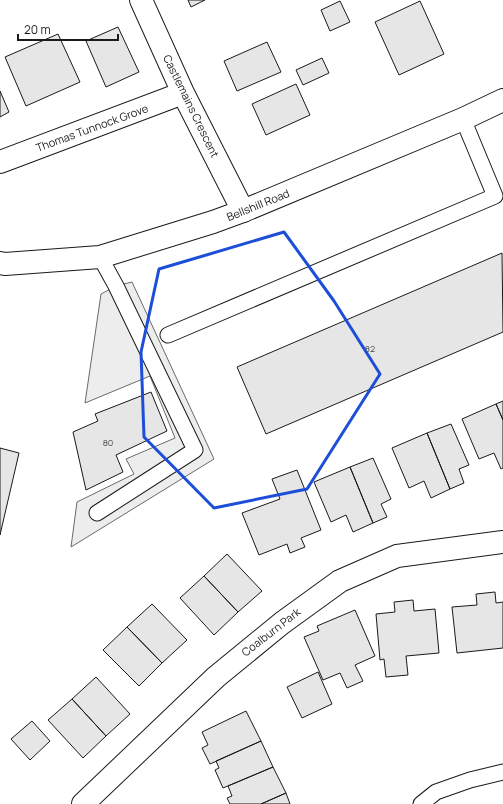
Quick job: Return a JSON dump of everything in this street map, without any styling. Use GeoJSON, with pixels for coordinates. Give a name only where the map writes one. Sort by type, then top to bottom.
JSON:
{"type":"FeatureCollection","features":[{"type":"Feature","properties":{"kind":"street","name":"Castlemains Crescent"},"geometry":{"type":"LineString","coordinates":[[141,0],[183,94],[243,212]]}},
{"type":"Feature","properties":{"kind":"street","name":"Thomas Tunnock Grove"},"geometry":{"type":"LineString","coordinates":[[0,162],[183,94]]}},
{"type":"Feature","properties":{"kind":"street","name":"Bellshill Road"},"geometry":{"type":"LineString","coordinates":[[0,263],[5,264],[100,257],[213,222],[243,212],[503,100]]}},
{"type":"Feature","properties":{"kind":"street","name":"Coalburn Park"},"geometry":{"type":"LineString","coordinates":[[83,804],[216,677],[282,623],[340,581],[396,556],[503,542]]}},
{"type":"Feature","properties":{"kind":"lane"},"geometry":{"type":"LineString","coordinates":[[168,335],[495,196],[463,118]]}},
{"type":"Feature","properties":{"kind":"lane"},"geometry":{"type":"LineString","coordinates":[[97,513],[195,450],[116,286],[100,257]]}},
{"type":"Feature","properties":{"kind":"lane"},"geometry":{"type":"LineString","coordinates":[[421,804],[436,792],[470,780],[503,772]]}},
{"type":"Feature","properties":{"kind":"highlighted area"},"geometry":{"type":"Polygon","coordinates":[[[284,232],[334,301],[380,374],[307,489],[214,508],[144,437],[141,352],[159,269],[284,232]]]}},
{"type":"Feature","properties":{"kind":"shaded area"},"geometry":{"type":"Polygon","coordinates":[[[132,282],[214,459],[71,547],[77,502],[134,474],[126,459],[175,438],[150,376],[85,403],[101,294],[116,286],[132,282]]]}},
{"type":"Feature","properties":{"kind":"building"},"geometry":{"type":"Polygon","coordinates":[[[188,0],[205,0],[191,7],[188,0]]]}},
{"type":"Feature","properties":{"kind":"building"},"geometry":{"type":"Polygon","coordinates":[[[340,1],[350,22],[330,31],[321,10],[340,1]]]}},
{"type":"Feature","properties":{"kind":"building"},"geometry":{"type":"Polygon","coordinates":[[[420,1],[444,54],[399,75],[375,22],[420,1]]]}},
{"type":"Feature","properties":{"kind":"building"},"geometry":{"type":"Polygon","coordinates":[[[118,27],[139,72],[106,87],[86,41],[118,27]]]}},
{"type":"Feature","properties":{"kind":"building"},"geometry":{"type":"Polygon","coordinates":[[[58,34],[80,82],[26,106],[5,57],[58,34]]]}},
{"type":"Feature","properties":{"kind":"building"},"geometry":{"type":"Polygon","coordinates":[[[267,42],[281,72],[237,91],[224,61],[267,42]]]}},
{"type":"Feature","properties":{"kind":"building"},"geometry":{"type":"Polygon","coordinates":[[[322,58],[329,73],[303,85],[296,70],[322,58]]]}},
{"type":"Feature","properties":{"kind":"building"},"geometry":{"type":"Polygon","coordinates":[[[296,84],[310,115],[266,135],[252,104],[296,84]]]}},
{"type":"Feature","properties":{"kind":"building"},"geometry":{"type":"Polygon","coordinates":[[[0,91],[9,112],[0,117],[0,91]]]}},
{"type":"Feature","properties":{"kind":"building"},"geometry":{"type":"Polygon","coordinates":[[[502,253],[503,332],[266,434],[237,367],[502,253]]]}},
{"type":"Feature","properties":{"kind":"building"},"geometry":{"type":"Polygon","coordinates":[[[151,392],[167,431],[116,455],[123,472],[86,490],[73,432],[98,421],[95,414],[151,392]]]}},
{"type":"Feature","properties":{"kind":"building"},"geometry":{"type":"Polygon","coordinates":[[[503,401],[503,420],[496,404],[503,401]]]}},
{"type":"Feature","properties":{"kind":"building"},"geometry":{"type":"Polygon","coordinates":[[[496,404],[503,420],[503,468],[501,469],[494,453],[479,459],[462,419],[496,404]]]}},
{"type":"Feature","properties":{"kind":"building"},"geometry":{"type":"Polygon","coordinates":[[[451,424],[469,465],[459,469],[464,483],[450,489],[427,433],[451,424]]]}},
{"type":"Feature","properties":{"kind":"building"},"geometry":{"type":"Polygon","coordinates":[[[427,433],[450,489],[431,498],[424,481],[409,488],[392,448],[427,433]]]}},
{"type":"Feature","properties":{"kind":"building"},"geometry":{"type":"Polygon","coordinates":[[[0,448],[19,453],[0,535],[0,448]]]}},
{"type":"Feature","properties":{"kind":"building"},"geometry":{"type":"Polygon","coordinates":[[[373,458],[391,499],[381,504],[387,517],[373,523],[350,467],[373,458]]]}},
{"type":"Feature","properties":{"kind":"building"},"geometry":{"type":"Polygon","coordinates":[[[350,467],[373,523],[353,532],[346,515],[331,522],[314,482],[350,467]]]}},
{"type":"Feature","properties":{"kind":"building"},"geometry":{"type":"Polygon","coordinates":[[[297,470],[321,530],[301,538],[305,547],[290,553],[287,544],[259,555],[242,513],[280,499],[272,479],[297,470]]]}},
{"type":"Feature","properties":{"kind":"building"},"geometry":{"type":"Polygon","coordinates":[[[227,554],[262,591],[238,612],[204,576],[227,554]]]}},
{"type":"Feature","properties":{"kind":"building"},"geometry":{"type":"Polygon","coordinates":[[[204,576],[238,612],[214,635],[180,598],[204,576]]]}},
{"type":"Feature","properties":{"kind":"building"},"geometry":{"type":"Polygon","coordinates":[[[495,592],[496,603],[503,602],[503,648],[457,653],[452,607],[477,605],[476,594],[495,592]]]}},
{"type":"Feature","properties":{"kind":"building"},"geometry":{"type":"Polygon","coordinates":[[[413,600],[414,611],[435,609],[439,653],[406,656],[408,675],[386,677],[384,659],[380,660],[376,614],[395,612],[394,602],[413,600]]]}},
{"type":"Feature","properties":{"kind":"building"},"geometry":{"type":"Polygon","coordinates":[[[152,604],[187,640],[162,663],[127,627],[152,604]]]}},
{"type":"Feature","properties":{"kind":"building"},"geometry":{"type":"Polygon","coordinates":[[[355,610],[375,656],[355,665],[363,681],[347,688],[340,673],[323,680],[304,637],[319,631],[317,626],[355,610]]]}},
{"type":"Feature","properties":{"kind":"building"},"geometry":{"type":"Polygon","coordinates":[[[127,627],[162,663],[139,686],[103,650],[127,627]]]}},
{"type":"Feature","properties":{"kind":"building"},"geometry":{"type":"Polygon","coordinates":[[[318,672],[332,704],[302,718],[287,687],[318,672]]]}},
{"type":"Feature","properties":{"kind":"building"},"geometry":{"type":"Polygon","coordinates":[[[96,677],[130,714],[106,736],[72,699],[96,677]]]}},
{"type":"Feature","properties":{"kind":"building"},"geometry":{"type":"Polygon","coordinates":[[[72,699],[106,736],[83,758],[48,720],[72,699]]]}},
{"type":"Feature","properties":{"kind":"building"},"geometry":{"type":"Polygon","coordinates":[[[246,711],[261,741],[210,764],[202,748],[208,745],[202,732],[246,711]]]}},
{"type":"Feature","properties":{"kind":"building"},"geometry":{"type":"Polygon","coordinates":[[[32,721],[50,741],[30,760],[11,739],[32,721]]]}},
{"type":"Feature","properties":{"kind":"building"},"geometry":{"type":"Polygon","coordinates":[[[261,741],[273,767],[223,788],[215,770],[219,768],[216,761],[261,741]]]}},
{"type":"Feature","properties":{"kind":"building"},"geometry":{"type":"Polygon","coordinates":[[[273,767],[286,793],[261,804],[230,804],[227,798],[232,796],[228,786],[273,767]]]}},
{"type":"Feature","properties":{"kind":"building"},"geometry":{"type":"Polygon","coordinates":[[[286,793],[290,804],[261,804],[286,793]]]}}]}
